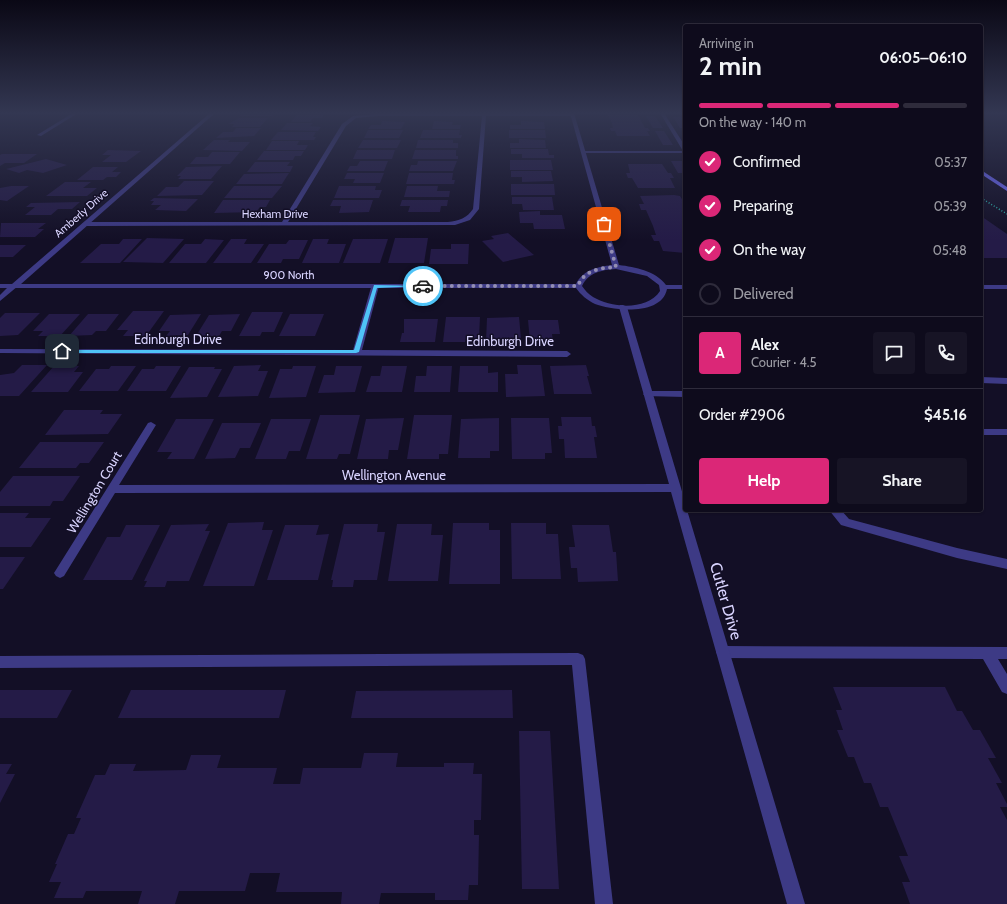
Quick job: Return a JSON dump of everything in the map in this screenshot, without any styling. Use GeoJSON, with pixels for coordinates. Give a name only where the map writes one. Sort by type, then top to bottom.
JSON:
{"type":"FeatureCollection","features":[{"type":"Feature","properties":{"kind":"main road"},"geometry":{"type":"LineString","coordinates":[[983,173],[1007,189]]}},
{"type":"Feature","properties":{"kind":"street","name":"Amberly Drive"},"geometry":{"type":"LineString","coordinates":[[0,299],[164,155]]}},
{"type":"Feature","properties":{"kind":"street"},"geometry":{"type":"LineString","coordinates":[[284,224],[326,155]]}},
{"type":"Feature","properties":{"kind":"street","name":"Hexham Drive"},"geometry":{"type":"LineString","coordinates":[[85,224],[428,224],[464,220],[470,217],[476,209],[481,155]]}},
{"type":"Feature","properties":{"kind":"street"},"geometry":{"type":"LineString","coordinates":[[585,155],[616,267]]}},
{"type":"Feature","properties":{"kind":"street"},"geometry":{"type":"LineString","coordinates":[[616,267],[646,273],[660,282],[663,292],[654,302],[645,305],[623,307],[611,306],[592,300],[578,286],[581,280],[590,272],[616,267]]}},
{"type":"Feature","properties":{"kind":"street","name":"900 North"},"geometry":{"type":"LineString","coordinates":[[0,286],[578,286]]}},
{"type":"Feature","properties":{"kind":"street"},"geometry":{"type":"LineString","coordinates":[[356,352],[375,286]]}},
{"type":"Feature","properties":{"kind":"street"},"geometry":{"type":"LineString","coordinates":[[662,287],[683,287]]}},
{"type":"Feature","properties":{"kind":"street"},"geometry":{"type":"LineString","coordinates":[[983,287],[1007,287]]}},
{"type":"Feature","properties":{"kind":"street","name":"Cutler Drive"},"geometry":{"type":"LineString","coordinates":[[623,307],[796,904]]}},
{"type":"Feature","properties":{"kind":"street","name":"Edinburgh Drive"},"geometry":{"type":"LineString","coordinates":[[0,351],[567,354]]}},
{"type":"Feature","properties":{"kind":"street"},"geometry":{"type":"LineString","coordinates":[[983,380],[1007,381]]}},
{"type":"Feature","properties":{"kind":"street"},"geometry":{"type":"LineString","coordinates":[[648,394],[683,394]]}},
{"type":"Feature","properties":{"kind":"street","name":"Wellington Court"},"geometry":{"type":"LineString","coordinates":[[60,573],[151,425]]}},
{"type":"Feature","properties":{"kind":"street"},"geometry":{"type":"LineString","coordinates":[[983,432],[1007,432]]}},
{"type":"Feature","properties":{"kind":"street","name":"Wellington Avenue"},"geometry":{"type":"LineString","coordinates":[[112,489],[676,488]]}},
{"type":"Feature","properties":{"kind":"street"},"geometry":{"type":"LineString","coordinates":[[836,512],[845,522],[957,553],[1007,564]]}},
{"type":"Feature","properties":{"kind":"street"},"geometry":{"type":"LineString","coordinates":[[723,652],[1007,653]]}},
{"type":"Feature","properties":{"kind":"street"},"geometry":{"type":"LineString","coordinates":[[987,653],[1007,687]]}},
{"type":"Feature","properties":{"kind":"street"},"geometry":{"type":"LineString","coordinates":[[0,662],[578,659],[604,904]]}},
{"type":"Feature","properties":{"kind":"path"},"geometry":{"type":"LineString","coordinates":[[983,199],[1007,214]]}},
{"type":"Feature","properties":{"kind":"building"},"geometry":{"type":"Polygon","coordinates":[[[0,155],[35,155],[24,163],[5,163],[0,166],[0,155]]]}},
{"type":"Feature","properties":{"kind":"building"},"geometry":{"type":"Polygon","coordinates":[[[111,155],[135,155],[126,162],[102,162],[111,155]]]}},
{"type":"Feature","properties":{"kind":"building"},"geometry":{"type":"Polygon","coordinates":[[[209,155],[237,155],[230,164],[190,164],[196,157],[208,157],[209,155]]]}},
{"type":"Feature","properties":{"kind":"building"},"geometry":{"type":"Polygon","coordinates":[[[261,155],[301,155],[295,156],[293,160],[257,160],[261,155]]]}},
{"type":"Feature","properties":{"kind":"building"},"geometry":{"type":"Polygon","coordinates":[[[355,155],[393,155],[392,159],[353,159],[355,155]]]}},
{"type":"Feature","properties":{"kind":"building"},"geometry":{"type":"Polygon","coordinates":[[[413,155],[458,156],[458,159],[412,159],[413,155]]]}},
{"type":"Feature","properties":{"kind":"building"},"geometry":{"type":"Polygon","coordinates":[[[522,155],[554,155],[554,158],[522,158],[522,155]]]}},
{"type":"Feature","properties":{"kind":"building"},"geometry":{"type":"Polygon","coordinates":[[[46,159],[67,165],[43,173],[27,170],[19,173],[6,169],[46,159]]]}},
{"type":"Feature","properties":{"kind":"building"},"geometry":{"type":"Polygon","coordinates":[[[510,160],[551,160],[553,170],[510,170],[510,160]]]}},
{"type":"Feature","properties":{"kind":"building"},"geometry":{"type":"Polygon","coordinates":[[[360,161],[388,161],[384,171],[347,171],[350,166],[357,166],[360,161]]]}},
{"type":"Feature","properties":{"kind":"building"},"geometry":{"type":"Polygon","coordinates":[[[418,161],[457,161],[453,171],[409,171],[411,165],[417,165],[418,161]]]}},
{"type":"Feature","properties":{"kind":"building"},"geometry":{"type":"Polygon","coordinates":[[[671,161],[682,161],[683,173],[678,173],[671,161]]]}},
{"type":"Feature","properties":{"kind":"building"},"geometry":{"type":"Polygon","coordinates":[[[255,162],[290,162],[287,166],[293,166],[290,172],[247,172],[255,162]]]}},
{"type":"Feature","properties":{"kind":"building"},"geometry":{"type":"Polygon","coordinates":[[[628,164],[662,164],[668,173],[671,173],[674,178],[670,178],[675,188],[638,188],[632,178],[628,178],[626,173],[630,173],[628,164]]]}},
{"type":"Feature","properties":{"kind":"building"},"geometry":{"type":"Polygon","coordinates":[[[222,166],[211,179],[178,179],[181,176],[177,176],[186,167],[222,166]]]}},
{"type":"Feature","properties":{"kind":"building"},"geometry":{"type":"Polygon","coordinates":[[[93,167],[118,167],[112,172],[121,172],[116,177],[107,177],[103,180],[77,180],[93,167]]]}},
{"type":"Feature","properties":{"kind":"building"},"geometry":{"type":"Polygon","coordinates":[[[511,171],[551,171],[553,181],[522,182],[522,177],[511,177],[511,171]]]}},
{"type":"Feature","properties":{"kind":"building"},"geometry":{"type":"Polygon","coordinates":[[[289,173],[282,184],[236,184],[244,174],[289,173]]]}},
{"type":"Feature","properties":{"kind":"building"},"geometry":{"type":"Polygon","coordinates":[[[347,173],[384,173],[380,183],[353,183],[355,179],[344,179],[347,173]]]}},
{"type":"Feature","properties":{"kind":"building"},"geometry":{"type":"Polygon","coordinates":[[[409,173],[453,173],[452,180],[455,180],[454,184],[406,184],[409,173]]]}},
{"type":"Feature","properties":{"kind":"building"},"geometry":{"type":"Polygon","coordinates":[[[184,181],[214,181],[202,195],[157,196],[166,187],[178,187],[184,181]]]}},
{"type":"Feature","properties":{"kind":"building"},"geometry":{"type":"Polygon","coordinates":[[[65,182],[91,182],[83,188],[97,188],[87,196],[46,196],[65,182]]]}},
{"type":"Feature","properties":{"kind":"building"},"geometry":{"type":"Polygon","coordinates":[[[511,184],[554,184],[555,195],[511,195],[511,184]]]}},
{"type":"Feature","properties":{"kind":"building"},"geometry":{"type":"Polygon","coordinates":[[[11,186],[29,186],[7,201],[0,200],[0,188],[11,186]]]}},
{"type":"Feature","properties":{"kind":"building"},"geometry":{"type":"Polygon","coordinates":[[[234,186],[282,186],[272,198],[224,198],[234,186]]]}},
{"type":"Feature","properties":{"kind":"building"},"geometry":{"type":"Polygon","coordinates":[[[339,186],[376,186],[375,190],[382,190],[379,198],[334,198],[339,186]]]}},
{"type":"Feature","properties":{"kind":"building"},"geometry":{"type":"Polygon","coordinates":[[[407,186],[438,186],[437,191],[450,191],[449,197],[404,197],[407,186]]]}},
{"type":"Feature","properties":{"kind":"building"},"geometry":{"type":"Polygon","coordinates":[[[640,196],[680,196],[683,201],[683,253],[663,251],[659,241],[654,241],[651,235],[656,235],[646,210],[641,210],[639,204],[644,204],[640,196]]]}},
{"type":"Feature","properties":{"kind":"building"},"geometry":{"type":"Polygon","coordinates":[[[512,197],[552,197],[554,210],[523,210],[522,204],[512,204],[512,197]]]}},
{"type":"Feature","properties":{"kind":"building"},"geometry":{"type":"Polygon","coordinates":[[[154,198],[198,199],[186,211],[155,210],[161,205],[151,205],[154,201],[150,201],[154,198]]]}},
{"type":"Feature","properties":{"kind":"building"},"geometry":{"type":"Polygon","coordinates":[[[223,200],[270,200],[266,207],[260,207],[256,212],[214,213],[223,200]]]}},
{"type":"Feature","properties":{"kind":"building"},"geometry":{"type":"Polygon","coordinates":[[[333,200],[373,200],[369,212],[339,213],[341,206],[330,206],[333,200]]]}},
{"type":"Feature","properties":{"kind":"building"},"geometry":{"type":"Polygon","coordinates":[[[402,200],[448,200],[447,206],[441,206],[440,212],[408,212],[410,206],[400,206],[402,200]]]}},
{"type":"Feature","properties":{"kind":"building"},"geometry":{"type":"Polygon","coordinates":[[[80,202],[72,209],[58,209],[51,215],[25,215],[35,207],[26,207],[31,203],[80,202]]]}},
{"type":"Feature","properties":{"kind":"building"},"geometry":{"type":"Polygon","coordinates":[[[540,211],[540,215],[562,215],[565,229],[534,229],[533,223],[520,223],[519,212],[540,211]]]}},
{"type":"Feature","properties":{"kind":"building"},"geometry":{"type":"Polygon","coordinates":[[[983,217],[1007,234],[1007,258],[983,258],[983,217]]]}},
{"type":"Feature","properties":{"kind":"building"},"geometry":{"type":"Polygon","coordinates":[[[1,223],[46,223],[38,229],[44,229],[35,237],[0,237],[1,223]]]}},
{"type":"Feature","properties":{"kind":"building"},"geometry":{"type":"Polygon","coordinates":[[[508,233],[534,255],[503,262],[482,241],[494,239],[491,236],[508,233]]]}},
{"type":"Feature","properties":{"kind":"building"},"geometry":{"type":"Polygon","coordinates":[[[147,238],[184,239],[163,263],[123,262],[147,238]]]}},
{"type":"Feature","properties":{"kind":"building"},"geometry":{"type":"Polygon","coordinates":[[[395,238],[428,238],[424,263],[388,263],[395,238]]]}},
{"type":"Feature","properties":{"kind":"building"},"geometry":{"type":"Polygon","coordinates":[[[123,239],[142,239],[120,263],[80,263],[101,244],[119,244],[123,239]]]}},
{"type":"Feature","properties":{"kind":"building"},"geometry":{"type":"Polygon","coordinates":[[[205,239],[224,240],[206,263],[169,263],[185,244],[201,244],[205,239]]]}},
{"type":"Feature","properties":{"kind":"building"},"geometry":{"type":"Polygon","coordinates":[[[231,239],[247,239],[244,244],[264,244],[251,263],[213,263],[231,239]]]}},
{"type":"Feature","properties":{"kind":"building"},"geometry":{"type":"Polygon","coordinates":[[[313,239],[329,239],[327,244],[346,244],[339,263],[302,263],[313,239]]]}},
{"type":"Feature","properties":{"kind":"building"},"geometry":{"type":"Polygon","coordinates":[[[353,239],[388,239],[380,263],[343,263],[353,239]]]}},
{"type":"Feature","properties":{"kind":"building"},"geometry":{"type":"Polygon","coordinates":[[[289,240],[308,240],[299,259],[283,259],[281,263],[257,263],[269,244],[286,244],[289,240]]]}},
{"type":"Feature","properties":{"kind":"building"},"geometry":{"type":"Polygon","coordinates":[[[451,244],[469,244],[468,264],[429,264],[431,249],[451,249],[451,244]]]}},
{"type":"Feature","properties":{"kind":"building"},"geometry":{"type":"Polygon","coordinates":[[[0,245],[26,245],[13,257],[0,257],[0,245]]]}},
{"type":"Feature","properties":{"kind":"building"},"geometry":{"type":"Polygon","coordinates":[[[133,311],[164,311],[146,336],[123,336],[128,330],[117,330],[133,311]]]}},
{"type":"Feature","properties":{"kind":"building"},"geometry":{"type":"Polygon","coordinates":[[[252,312],[283,312],[274,332],[262,332],[260,336],[239,336],[252,312]]]}},
{"type":"Feature","properties":{"kind":"building"},"geometry":{"type":"Polygon","coordinates":[[[5,313],[40,313],[18,335],[0,336],[0,318],[5,313]]]}},
{"type":"Feature","properties":{"kind":"building"},"geometry":{"type":"Polygon","coordinates":[[[49,314],[80,314],[60,336],[38,336],[43,331],[33,331],[49,314]]]}},
{"type":"Feature","properties":{"kind":"building"},"geometry":{"type":"Polygon","coordinates":[[[88,314],[119,314],[106,331],[96,331],[92,335],[69,336],[88,314]]]}},
{"type":"Feature","properties":{"kind":"building"},"geometry":{"type":"Polygon","coordinates":[[[201,314],[188,335],[166,336],[170,331],[159,331],[170,315],[201,314]]]}},
{"type":"Feature","properties":{"kind":"building"},"geometry":{"type":"Polygon","coordinates":[[[240,314],[231,331],[222,331],[219,336],[196,336],[209,315],[240,314]]]}},
{"type":"Feature","properties":{"kind":"building"},"geometry":{"type":"Polygon","coordinates":[[[290,314],[324,314],[315,336],[279,336],[290,314]]]}},
{"type":"Feature","properties":{"kind":"building"},"geometry":{"type":"Polygon","coordinates":[[[446,317],[480,317],[479,338],[466,338],[465,342],[443,342],[446,317]]]}},
{"type":"Feature","properties":{"kind":"building"},"geometry":{"type":"Polygon","coordinates":[[[519,317],[521,338],[509,338],[509,342],[486,342],[487,318],[519,317]]]}},
{"type":"Feature","properties":{"kind":"building"},"geometry":{"type":"Polygon","coordinates":[[[404,319],[438,319],[435,342],[400,342],[402,333],[404,333],[404,319]]]}},
{"type":"Feature","properties":{"kind":"building"},"geometry":{"type":"Polygon","coordinates":[[[528,320],[558,320],[560,334],[552,334],[553,342],[530,342],[528,320]]]}},
{"type":"Feature","properties":{"kind":"building"},"geometry":{"type":"Polygon","coordinates":[[[22,365],[47,365],[19,396],[0,396],[0,375],[14,373],[22,365]]]}},
{"type":"Feature","properties":{"kind":"building"},"geometry":{"type":"Polygon","coordinates":[[[261,365],[258,371],[268,371],[258,396],[218,397],[234,366],[261,365]]]}},
{"type":"Feature","properties":{"kind":"building"},"geometry":{"type":"Polygon","coordinates":[[[517,365],[541,365],[545,396],[506,397],[505,374],[518,374],[517,365]]]}},
{"type":"Feature","properties":{"kind":"building"},"geometry":{"type":"Polygon","coordinates":[[[586,365],[589,376],[587,376],[592,394],[554,394],[550,366],[586,365]]]}},
{"type":"Feature","properties":{"kind":"building"},"geometry":{"type":"Polygon","coordinates":[[[54,366],[79,366],[74,372],[83,372],[68,392],[31,392],[54,366]]]}},
{"type":"Feature","properties":{"kind":"building"},"geometry":{"type":"Polygon","coordinates":[[[111,366],[136,366],[118,391],[79,391],[96,369],[109,369],[111,366]]]}},
{"type":"Feature","properties":{"kind":"building"},"geometry":{"type":"Polygon","coordinates":[[[156,366],[181,366],[166,391],[127,391],[142,369],[154,369],[156,366]]]}},
{"type":"Feature","properties":{"kind":"building"},"geometry":{"type":"Polygon","coordinates":[[[293,366],[316,366],[306,397],[269,398],[280,369],[292,369],[293,366]]]}},
{"type":"Feature","properties":{"kind":"building"},"geometry":{"type":"Polygon","coordinates":[[[336,366],[362,366],[355,392],[318,393],[324,375],[334,375],[336,366]]]}},
{"type":"Feature","properties":{"kind":"building"},"geometry":{"type":"Polygon","coordinates":[[[382,366],[407,366],[402,392],[366,392],[371,376],[380,376],[382,366]]]}},
{"type":"Feature","properties":{"kind":"building"},"geometry":{"type":"Polygon","coordinates":[[[427,366],[452,366],[450,392],[414,392],[416,376],[426,376],[427,366]]]}},
{"type":"Feature","properties":{"kind":"building"},"geometry":{"type":"Polygon","coordinates":[[[460,366],[488,366],[488,373],[498,372],[498,392],[458,392],[460,366]]]}},
{"type":"Feature","properties":{"kind":"building"},"geometry":{"type":"Polygon","coordinates":[[[189,367],[215,367],[214,369],[222,369],[207,397],[170,398],[189,367]]]}},
{"type":"Feature","properties":{"kind":"building"},"geometry":{"type":"Polygon","coordinates":[[[64,410],[103,410],[100,414],[122,414],[108,434],[45,435],[64,410]]]}},
{"type":"Feature","properties":{"kind":"building"},"geometry":{"type":"Polygon","coordinates":[[[320,415],[360,415],[350,454],[339,454],[337,459],[306,459],[320,415]]]}},
{"type":"Feature","properties":{"kind":"building"},"geometry":{"type":"Polygon","coordinates":[[[414,415],[452,415],[448,454],[439,454],[439,459],[407,459],[414,415]]]}},
{"type":"Feature","properties":{"kind":"building"},"geometry":{"type":"Polygon","coordinates":[[[561,417],[591,417],[592,426],[595,426],[597,437],[594,437],[597,458],[565,458],[564,439],[559,439],[558,426],[562,426],[561,417]]]}},
{"type":"Feature","properties":{"kind":"building"},"geometry":{"type":"Polygon","coordinates":[[[404,418],[398,450],[389,450],[388,459],[357,459],[366,419],[404,418]]]}},
{"type":"Feature","properties":{"kind":"building"},"geometry":{"type":"Polygon","coordinates":[[[499,418],[499,451],[490,451],[490,458],[458,458],[461,419],[499,418]]]}},
{"type":"Feature","properties":{"kind":"building"},"geometry":{"type":"Polygon","coordinates":[[[511,418],[549,418],[552,453],[545,453],[545,459],[512,459],[511,418]]]}},
{"type":"Feature","properties":{"kind":"building"},"geometry":{"type":"Polygon","coordinates":[[[176,419],[214,419],[194,459],[167,459],[172,452],[157,452],[176,419]]]}},
{"type":"Feature","properties":{"kind":"building"},"geometry":{"type":"Polygon","coordinates":[[[271,419],[311,419],[300,451],[289,451],[286,459],[255,459],[271,419]]]}},
{"type":"Feature","properties":{"kind":"building"},"geometry":{"type":"Polygon","coordinates":[[[222,423],[261,423],[250,448],[240,448],[235,458],[205,459],[222,423]]]}},
{"type":"Feature","properties":{"kind":"building"},"geometry":{"type":"Polygon","coordinates":[[[40,442],[104,442],[89,463],[80,463],[76,468],[19,468],[40,442]]]}},
{"type":"Feature","properties":{"kind":"building"},"geometry":{"type":"Polygon","coordinates":[[[13,476],[80,476],[63,501],[53,501],[50,506],[0,506],[0,492],[13,476]]]}},
{"type":"Feature","properties":{"kind":"building"},"geometry":{"type":"Polygon","coordinates":[[[0,513],[29,513],[25,518],[51,518],[31,547],[0,547],[0,513]]]}},
{"type":"Feature","properties":{"kind":"building"},"geometry":{"type":"Polygon","coordinates":[[[264,522],[262,530],[273,530],[254,586],[203,586],[228,523],[264,522]]]}},
{"type":"Feature","properties":{"kind":"building"},"geometry":{"type":"Polygon","coordinates":[[[453,523],[489,523],[489,530],[500,530],[500,584],[449,584],[453,523]]]}},
{"type":"Feature","properties":{"kind":"building"},"geometry":{"type":"Polygon","coordinates":[[[511,523],[546,523],[546,534],[558,534],[561,579],[512,579],[511,523]]]}},
{"type":"Feature","properties":{"kind":"building"},"geometry":{"type":"Polygon","coordinates":[[[209,524],[205,531],[210,531],[189,581],[167,581],[165,587],[144,587],[147,581],[144,581],[171,525],[209,524]]]}},
{"type":"Feature","properties":{"kind":"building"},"geometry":{"type":"Polygon","coordinates":[[[344,524],[378,524],[377,532],[385,532],[377,580],[354,580],[353,587],[332,587],[333,580],[331,580],[344,524]]]}},
{"type":"Feature","properties":{"kind":"building"},"geometry":{"type":"Polygon","coordinates":[[[397,524],[432,524],[431,535],[443,535],[438,581],[388,581],[397,524]]]}},
{"type":"Feature","properties":{"kind":"building"},"geometry":{"type":"Polygon","coordinates":[[[126,525],[160,525],[132,580],[83,580],[107,537],[120,537],[126,525]]]}},
{"type":"Feature","properties":{"kind":"building"},"geometry":{"type":"Polygon","coordinates":[[[285,525],[319,525],[316,535],[329,534],[318,580],[267,580],[285,525]]]}},
{"type":"Feature","properties":{"kind":"building"},"geometry":{"type":"Polygon","coordinates":[[[572,525],[609,525],[613,552],[616,552],[618,581],[578,582],[577,568],[571,568],[569,547],[575,547],[572,525]]]}},
{"type":"Feature","properties":{"kind":"building"},"geometry":{"type":"Polygon","coordinates":[[[0,557],[25,557],[3,589],[0,589],[0,557]]]}},
{"type":"Feature","properties":{"kind":"building"},"geometry":{"type":"Polygon","coordinates":[[[833,687],[945,687],[957,711],[962,711],[973,730],[980,730],[996,758],[988,758],[1002,783],[996,783],[1007,804],[1007,807],[1000,807],[1007,820],[1007,904],[910,904],[902,882],[910,882],[899,856],[908,856],[888,807],[880,807],[871,783],[864,783],[854,757],[848,757],[837,730],[843,730],[836,710],[842,710],[833,687]]]}},
{"type":"Feature","properties":{"kind":"building"},"geometry":{"type":"Polygon","coordinates":[[[0,690],[72,690],[57,718],[0,718],[0,690]]]}},
{"type":"Feature","properties":{"kind":"building"},"geometry":{"type":"Polygon","coordinates":[[[131,690],[286,690],[279,718],[118,718],[131,690]]]}},
{"type":"Feature","properties":{"kind":"building"},"geometry":{"type":"Polygon","coordinates":[[[512,690],[513,718],[351,718],[356,691],[512,690]]]}},
{"type":"Feature","properties":{"kind":"building"},"geometry":{"type":"Polygon","coordinates":[[[519,731],[550,731],[559,889],[522,889],[519,731]]]}},
{"type":"Feature","properties":{"kind":"building"},"geometry":{"type":"Polygon","coordinates":[[[364,753],[398,753],[396,767],[444,767],[444,763],[474,763],[473,774],[482,774],[481,820],[474,820],[474,835],[479,835],[478,885],[469,885],[468,900],[435,900],[435,893],[381,893],[379,904],[341,904],[342,892],[276,892],[280,873],[250,873],[245,891],[179,891],[175,904],[138,904],[142,891],[86,891],[83,898],[54,898],[61,882],[49,882],[57,864],[55,864],[68,834],[74,834],[81,818],[76,818],[95,775],[105,775],[110,764],[136,764],[133,771],[186,770],[191,755],[221,755],[217,768],[277,768],[273,784],[300,784],[303,768],[361,768],[364,753]]]}},
{"type":"Feature","properties":{"kind":"building"},"geometry":{"type":"Polygon","coordinates":[[[0,764],[12,764],[6,774],[15,774],[0,803],[0,764]]]}},
{"type":"Feature","properties":{"kind":"way so far"},"geometry":{"type":"LineString","coordinates":[[423,286],[578,286],[584,276],[590,272],[597,269],[616,267],[604,224]]}},
{"type":"Feature","properties":{"kind":"route"},"geometry":{"type":"LineString","coordinates":[[62,351],[356,352],[375,286],[423,286]]}}]}
